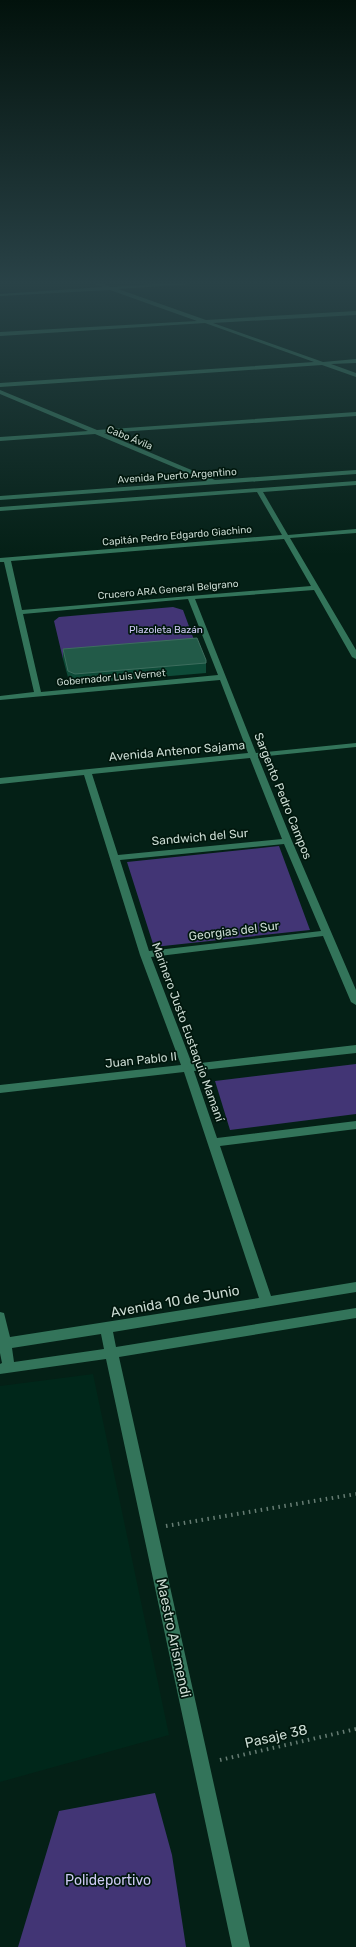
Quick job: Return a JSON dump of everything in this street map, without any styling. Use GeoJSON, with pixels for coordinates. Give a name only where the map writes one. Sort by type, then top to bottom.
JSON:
{"type":"FeatureCollection","features":[{"type":"Feature","properties":{"kind":"street"},"geometry":{"type":"LineString","coordinates":[[0,385],[177,373]]}},
{"type":"Feature","properties":{"kind":"street","name":"Cabo Ávila"},"geometry":{"type":"LineString","coordinates":[[0,392],[214,483],[229,492]]}},
{"type":"Feature","properties":{"kind":"street"},"geometry":{"type":"LineString","coordinates":[[0,439],[356,414]]}},
{"type":"Feature","properties":{"kind":"street","name":"Avenida Puerto Argentino"},"geometry":{"type":"LineString","coordinates":[[0,498],[356,472]]}},
{"type":"Feature","properties":{"kind":"street","name":"Avenida Puerto Argentino"},"geometry":{"type":"LineString","coordinates":[[0,508],[356,483]]}},
{"type":"Feature","properties":{"kind":"street"},"geometry":{"type":"LineString","coordinates":[[259,490],[284,536],[317,588],[356,657]]}},
{"type":"Feature","properties":{"kind":"street","name":"Capitán Pedro Edgardo Giachino"},"geometry":{"type":"LineString","coordinates":[[4,559],[284,536],[356,532]]}},
{"type":"Feature","properties":{"kind":"street"},"geometry":{"type":"LineString","coordinates":[[4,559],[20,612],[38,694]]}},
{"type":"Feature","properties":{"kind":"street","name":"Crucero ARA General Belgrano"},"geometry":{"type":"LineString","coordinates":[[20,612],[317,588]]}},
{"type":"Feature","properties":{"kind":"street","name":"Sargento Pedro Campos"},"geometry":{"type":"LineString","coordinates":[[191,597],[287,841],[356,1002]]}},
{"type":"Feature","properties":{"kind":"street","name":"Gobernador Luis Vernet"},"geometry":{"type":"LineString","coordinates":[[0,698],[223,677]]}},
{"type":"Feature","properties":{"kind":"street","name":"Avenida Antenor Sajama"},"geometry":{"type":"LineString","coordinates":[[0,781],[356,745]]}},
{"type":"Feature","properties":{"kind":"street","name":"Marinero Justo Eustaquio Mamaní"},"geometry":{"type":"LineString","coordinates":[[87,772],[145,955],[188,1068],[266,1300]]}},
{"type":"Feature","properties":{"kind":"street","name":"Sandwich del Sur"},"geometry":{"type":"LineString","coordinates":[[115,858],[287,841]]}},
{"type":"Feature","properties":{"kind":"street","name":"Georgias del Sur"},"geometry":{"type":"LineString","coordinates":[[145,955],[326,933]]}},
{"type":"Feature","properties":{"kind":"street","name":"Juan Pablo II"},"geometry":{"type":"LineString","coordinates":[[0,1088],[356,1049]]}},
{"type":"Feature","properties":{"kind":"street"},"geometry":{"type":"LineString","coordinates":[[213,1143],[356,1125]]}},
{"type":"Feature","properties":{"kind":"street","name":"Avenida 10 de Junio"},"geometry":{"type":"LineString","coordinates":[[2,1344],[106,1329],[266,1300],[356,1287]]}},
{"type":"Feature","properties":{"kind":"street"},"geometry":{"type":"LineString","coordinates":[[0,1317],[4,1368],[112,1353],[356,1312]]}},
{"type":"Feature","properties":{"kind":"street","name":"Maestro Arismendi"},"geometry":{"type":"LineString","coordinates":[[106,1329],[241,1947]]}},
{"type":"Feature","properties":{"kind":"path"},"geometry":{"type":"LineString","coordinates":[[150,1529],[356,1494]]}},
{"type":"Feature","properties":{"kind":"path","name":"Pasaje 38"},"geometry":{"type":"LineString","coordinates":[[201,1764],[356,1729]]}},
{"type":"Feature","properties":{"kind":"shaded area"},"geometry":{"type":"Polygon","coordinates":[[[93,1374],[169,1735],[0,1782],[0,1386],[93,1374]]]}},
{"type":"Feature","properties":{"kind":"green space","name":"Plazoleta Bazán"},"geometry":{"type":"Polygon","coordinates":[[[173,607],[183,610],[197,648],[63,659],[54,621],[59,617],[173,607]]]}},
{"type":"Feature","properties":{"kind":"green space"},"geometry":{"type":"Polygon","coordinates":[[[279,846],[310,930],[154,947],[127,862],[279,846]]]}},
{"type":"Feature","properties":{"kind":"green space"},"geometry":{"type":"Polygon","coordinates":[[[356,1064],[356,1114],[230,1130],[215,1081],[356,1064]]]}},
{"type":"Feature","properties":{"kind":"green space","name":"Polideportivo"},"geometry":{"type":"Polygon","coordinates":[[[155,1793],[172,1855],[186,1947],[18,1947],[59,1811],[155,1793]]]}},
{"type":"Feature","properties":{"kind":"building"},"geometry":{"type":"Polygon","coordinates":[[[197,638],[206,663],[75,674],[68,671],[63,649],[197,638]]]}}]}
